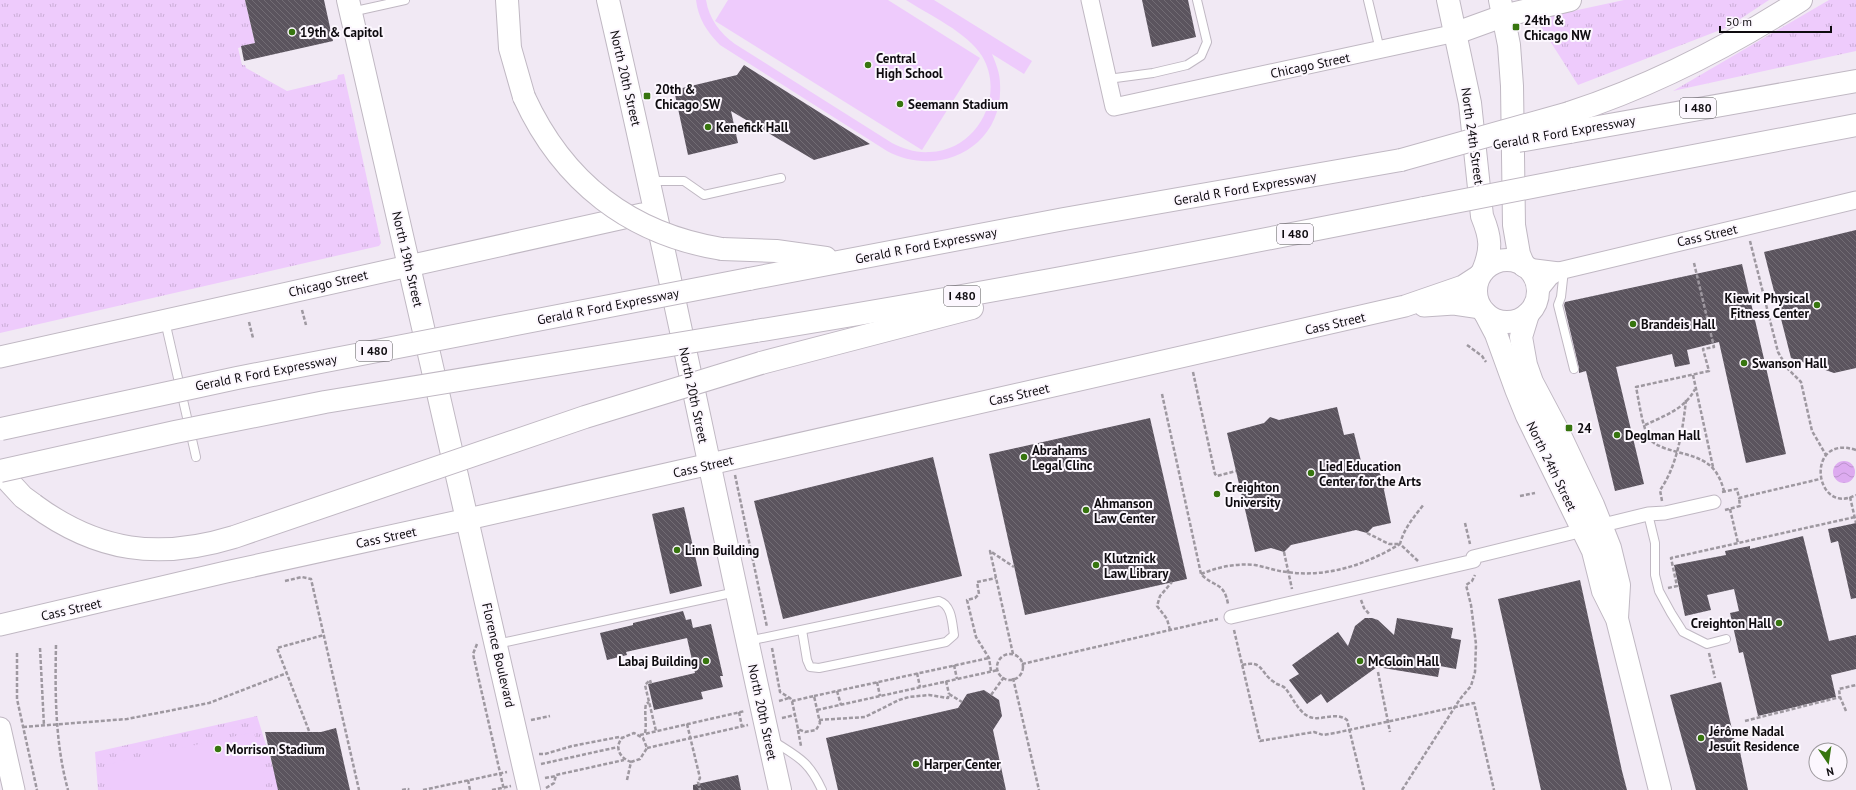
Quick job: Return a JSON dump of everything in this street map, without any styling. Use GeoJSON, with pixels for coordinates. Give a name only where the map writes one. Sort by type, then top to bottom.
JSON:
{"type":"FeatureCollection","features":[{"type":"Feature","properties":{"kind":"main road"},"geometry":{"type":"LineString","coordinates":[[506,0],[510,48],[524,97],[544,136],[571,171],[605,202],[647,227],[702,245],[746,251],[776,251],[843,260]]}},
{"type":"Feature","properties":{"kind":"main road","name":"North 20th Street"},"geometry":{"type":"LineString","coordinates":[[608,0],[656,210],[708,464],[780,790]]}},
{"type":"Feature","properties":{"kind":"main road","name":"North 24th Street"},"geometry":{"type":"LineString","coordinates":[[1448,0],[1456,33],[1472,120],[1482,216],[1489,232],[1489,256],[1475,277]]}},
{"type":"Feature","properties":{"kind":"main road","name":"Chicago Street"},"geometry":{"type":"LineString","coordinates":[[1456,33],[1502,8],[1570,0]]}},
{"type":"Feature","properties":{"kind":"main road"},"geometry":{"type":"LineString","coordinates":[[1569,122],[1630,91],[1687,66],[1743,36],[1802,0]]}},
{"type":"Feature","properties":{"kind":"main road","name":"North 19th Street"},"geometry":{"type":"LineString","coordinates":[[349,6],[468,519]]}},
{"type":"Feature","properties":{"kind":"main road"},"geometry":{"type":"LineString","coordinates":[[1502,8],[1508,45],[1514,105],[1514,225],[1519,254],[1535,279],[1538,292],[1533,308],[1528,314],[1511,322],[1493,318],[1483,310],[1476,291],[1475,277],[1490,265],[1498,261],[1512,261],[1526,267]]}},
{"type":"Feature","properties":{"kind":"main road"},"geometry":{"type":"LineString","coordinates":[[1827,86],[1856,78]]}},
{"type":"Feature","properties":{"kind":"main road","name":"Gerald R Ford Expressway"},"geometry":{"type":"LineString","coordinates":[[0,429],[230,379],[843,260],[1401,160],[1569,122],[1856,81]]}},
{"type":"Feature","properties":{"kind":"main road","name":"I 480"},"geometry":{"type":"LineString","coordinates":[[0,472],[183,430],[325,402],[929,302],[1167,259],[1573,178],[1856,125]]}},
{"type":"Feature","properties":{"kind":"main road"},"geometry":{"type":"LineString","coordinates":[[0,472],[34,505],[68,527],[102,541],[149,550],[172,550],[192,547],[234,537],[585,418],[761,363],[1167,259]]}},
{"type":"Feature","properties":{"kind":"main road","name":"North 24th Street"},"geometry":{"type":"LineString","coordinates":[[1483,310],[1496,334],[1527,416],[1592,527],[1610,548],[1619,585],[1617,619],[1660,790]]}},
{"type":"Feature","properties":{"kind":"main road","name":"North 24th Street"},"geometry":{"type":"LineString","coordinates":[[1528,314],[1521,337],[1526,365],[1532,382],[1562,440],[1592,527]]}},
{"type":"Feature","properties":{"kind":"main road","name":"Florence Boulevard"},"geometry":{"type":"LineString","coordinates":[[468,519],[487,642],[535,762],[540,785]]}},
{"type":"Feature","properties":{"kind":"street"},"geometry":{"type":"LineString","coordinates":[[1090,0],[1108,79]]}},
{"type":"Feature","properties":{"kind":"street","name":"Chicago Street"},"geometry":{"type":"LineString","coordinates":[[1108,79],[1114,106],[1456,33]]}},
{"type":"Feature","properties":{"kind":"street","name":"Cass Street"},"geometry":{"type":"LineString","coordinates":[[1526,267],[1561,270],[1856,200]]}},
{"type":"Feature","properties":{"kind":"street","name":"Chicago Street"},"geometry":{"type":"LineString","coordinates":[[0,357],[656,210]]}},
{"type":"Feature","properties":{"kind":"street","name":"Cass Street"},"geometry":{"type":"LineString","coordinates":[[1538,292],[1550,277],[1561,270]]}},
{"type":"Feature","properties":{"kind":"street"},"geometry":{"type":"LineString","coordinates":[[1405,306],[1475,277]]}},
{"type":"Feature","properties":{"kind":"street"},"geometry":{"type":"LineString","coordinates":[[1405,306],[1454,304],[1483,310]]}},
{"type":"Feature","properties":{"kind":"street","name":"Cass Street"},"geometry":{"type":"LineString","coordinates":[[0,625],[226,572],[468,519],[1405,306]]}},
{"type":"Feature","properties":{"kind":"street"},"geometry":{"type":"LineString","coordinates":[[1231,617],[1424,573],[1592,527],[1648,514],[1665,513],[1714,502]]}},
{"type":"Feature","properties":{"kind":"street"},"geometry":{"type":"LineString","coordinates":[[0,728],[3,759],[14,790]]}},
{"type":"Feature","properties":{"kind":"lane"},"geometry":{"type":"LineString","coordinates":[[349,6],[405,0]]}},
{"type":"Feature","properties":{"kind":"lane"},"geometry":{"type":"LineString","coordinates":[[1108,79],[1153,73],[1187,65],[1201,56],[1207,42],[1196,0]]}},
{"type":"Feature","properties":{"kind":"lane"},"geometry":{"type":"LineString","coordinates":[[1368,0],[1380,50]]}},
{"type":"Feature","properties":{"kind":"lane"},"geometry":{"type":"LineString","coordinates":[[649,181],[684,181],[704,195],[781,178]]}},
{"type":"Feature","properties":{"kind":"lane"},"geometry":{"type":"LineString","coordinates":[[1561,270],[1561,296],[1558,305],[1574,369]]}},
{"type":"Feature","properties":{"kind":"lane"},"geometry":{"type":"LineString","coordinates":[[165,320],[196,457]]}},
{"type":"Feature","properties":{"kind":"lane"},"geometry":{"type":"LineString","coordinates":[[1648,514],[1655,543],[1655,575],[1659,591],[1683,632],[1707,644],[1726,639]]}},
{"type":"Feature","properties":{"kind":"lane"},"geometry":{"type":"LineString","coordinates":[[487,642],[737,591]]}},
{"type":"Feature","properties":{"kind":"lane"},"geometry":{"type":"LineString","coordinates":[[748,641],[940,601],[945,603],[949,608],[954,635],[946,642],[819,668],[810,666],[807,660],[802,630]]}},
{"type":"Feature","properties":{"kind":"lane"},"geometry":{"type":"LineString","coordinates":[[764,722],[809,765],[822,790]]}},
{"type":"Feature","properties":{"kind":"path"},"geometry":{"type":"LineString","coordinates":[[1747,226],[1778,352],[1788,369],[1802,382],[1812,431],[1826,455]]}},
{"type":"Feature","properties":{"kind":"path"},"geometry":{"type":"LineString","coordinates":[[1694,263],[1714,347],[1703,349],[1709,371],[1636,387],[1645,425],[1649,437],[1653,442],[1676,452],[1704,461],[1713,468]]}},
{"type":"Feature","properties":{"kind":"path"},"geometry":{"type":"LineString","coordinates":[[302,310],[306,325]]}},
{"type":"Feature","properties":{"kind":"path"},"geometry":{"type":"LineString","coordinates":[[249,322],[253,338]]}},
{"type":"Feature","properties":{"kind":"path"},"geometry":{"type":"LineString","coordinates":[[1195,370],[1193,372],[1215,474],[1216,476],[1236,471]]}},
{"type":"Feature","properties":{"kind":"path"},"geometry":{"type":"LineString","coordinates":[[1693,374],[1713,468],[1721,481],[1724,492]]}},
{"type":"Feature","properties":{"kind":"path"},"geometry":{"type":"LineString","coordinates":[[1645,425],[1674,412],[1696,388]]}},
{"type":"Feature","properties":{"kind":"path"},"geometry":{"type":"LineString","coordinates":[[1162,394],[1201,574],[1208,580],[1222,587],[1228,602]]}},
{"type":"Feature","properties":{"kind":"path"},"geometry":{"type":"LineString","coordinates":[[1665,513],[1660,490],[1671,468],[1676,452],[1686,400]]}},
{"type":"Feature","properties":{"kind":"path"},"geometry":{"type":"LineString","coordinates":[[1856,450],[1841,448],[1826,455],[1819,470],[1823,487],[1829,493],[1837,497],[1850,497],[1856,495]]}},
{"type":"Feature","properties":{"kind":"path"},"geometry":{"type":"LineString","coordinates":[[734,471],[752,549],[780,692],[791,699],[798,729],[805,732],[816,730],[820,723],[814,696]]}},
{"type":"Feature","properties":{"kind":"path"},"geometry":{"type":"LineString","coordinates":[[1739,498],[1820,479]]}},
{"type":"Feature","properties":{"kind":"path"},"geometry":{"type":"LineString","coordinates":[[1737,489],[1740,506],[1716,512],[1712,495],[1724,492],[1737,489]]}},
{"type":"Feature","properties":{"kind":"path"},"geometry":{"type":"LineString","coordinates":[[1520,496],[1535,493]]}},
{"type":"Feature","properties":{"kind":"path"},"geometry":{"type":"LineString","coordinates":[[1850,497],[1856,523]]}},
{"type":"Feature","properties":{"kind":"path"},"geometry":{"type":"LineString","coordinates":[[1201,574],[1219,567],[1254,565],[1288,572],[1326,572],[1354,566],[1372,559],[1400,544],[1403,533],[1424,504]]}},
{"type":"Feature","properties":{"kind":"path"},"geometry":{"type":"LineString","coordinates":[[1730,509],[1738,543]]}},
{"type":"Feature","properties":{"kind":"path"},"geometry":{"type":"LineString","coordinates":[[1659,591],[1677,586],[1671,558],[1854,516]]}},
{"type":"Feature","properties":{"kind":"path"},"geometry":{"type":"LineString","coordinates":[[1402,790],[1470,686],[1474,672],[1476,644],[1471,605],[1466,585],[1472,581],[1476,573],[1465,523]]}},
{"type":"Feature","properties":{"kind":"path"},"geometry":{"type":"LineString","coordinates":[[1367,533],[1389,544],[1400,544],[1418,562],[1424,573]]}},
{"type":"Feature","properties":{"kind":"path"},"geometry":{"type":"LineString","coordinates":[[1013,654],[990,551],[1014,567]]}},
{"type":"Feature","properties":{"kind":"path"},"geometry":{"type":"LineString","coordinates":[[1284,552],[1288,572]]}},
{"type":"Feature","properties":{"kind":"path"},"geometry":{"type":"LineString","coordinates":[[285,581],[302,577],[311,579],[359,790]]}},
{"type":"Feature","properties":{"kind":"path"},"geometry":{"type":"LineString","coordinates":[[992,671],[989,658],[976,637],[967,600],[975,598],[979,594],[977,582],[996,578]]}},
{"type":"Feature","properties":{"kind":"path"},"geometry":{"type":"LineString","coordinates":[[1170,630],[1167,619],[1157,606],[1160,596],[1172,582]]}},
{"type":"Feature","properties":{"kind":"path"},"geometry":{"type":"LineString","coordinates":[[1022,664],[1231,617],[1260,741],[1314,732],[1323,735],[1474,703],[1494,790]]}},
{"type":"Feature","properties":{"kind":"path"},"geometry":{"type":"LineString","coordinates":[[309,731],[277,648],[324,636]]}},
{"type":"Feature","properties":{"kind":"path"},"geometry":{"type":"LineString","coordinates":[[487,642],[473,654],[504,790]]}},
{"type":"Feature","properties":{"kind":"path"},"geometry":{"type":"LineString","coordinates":[[1707,644],[1715,678]]}},
{"type":"Feature","properties":{"kind":"path"},"geometry":{"type":"LineString","coordinates":[[56,645],[55,690],[63,774],[68,790]]}},
{"type":"Feature","properties":{"kind":"path"},"geometry":{"type":"LineString","coordinates":[[40,648],[44,726]]}},
{"type":"Feature","properties":{"kind":"path"},"geometry":{"type":"LineString","coordinates":[[17,653],[17,699],[37,790]]}},
{"type":"Feature","properties":{"kind":"path"},"geometry":{"type":"LineString","coordinates":[[1013,654],[1020,658],[1022,664],[1023,670],[1018,677],[1007,680],[1000,675],[997,664],[1002,656],[1013,654]]}},
{"type":"Feature","properties":{"kind":"path"},"geometry":{"type":"LineString","coordinates":[[540,785],[556,775],[624,760],[631,762],[640,759],[647,748],[764,722],[791,699],[814,696],[989,658]]}},
{"type":"Feature","properties":{"kind":"path"},"geometry":{"type":"LineString","coordinates":[[1242,665],[1251,663],[1258,664],[1274,682],[1285,688],[1305,715],[1317,718],[1335,716],[1343,717],[1347,720],[1364,790]]}},
{"type":"Feature","properties":{"kind":"path"},"geometry":{"type":"LineString","coordinates":[[954,665],[957,679]]}},
{"type":"Feature","properties":{"kind":"path"},"geometry":{"type":"LineString","coordinates":[[817,710],[998,670]]}},
{"type":"Feature","properties":{"kind":"path"},"geometry":{"type":"LineString","coordinates":[[1378,672],[1390,732]]}},
{"type":"Feature","properties":{"kind":"path"},"geometry":{"type":"LineString","coordinates":[[23,727],[127,720],[209,703],[287,673]]}},
{"type":"Feature","properties":{"kind":"path"},"geometry":{"type":"LineString","coordinates":[[917,673],[920,687]]}},
{"type":"Feature","properties":{"kind":"path"},"geometry":{"type":"LineString","coordinates":[[991,695],[1004,677]]}},
{"type":"Feature","properties":{"kind":"path"},"geometry":{"type":"LineString","coordinates":[[1013,678],[1039,790]]}},
{"type":"Feature","properties":{"kind":"path"},"geometry":{"type":"LineString","coordinates":[[651,684],[650,680],[645,685],[656,731]]}},
{"type":"Feature","properties":{"kind":"path"},"geometry":{"type":"LineString","coordinates":[[946,681],[950,694],[962,702]]}},
{"type":"Feature","properties":{"kind":"path"},"geometry":{"type":"LineString","coordinates":[[878,682],[880,696]]}},
{"type":"Feature","properties":{"kind":"path"},"geometry":{"type":"LineString","coordinates":[[1846,710],[1840,697],[1839,689],[1856,685]]}},
{"type":"Feature","properties":{"kind":"path"},"geometry":{"type":"LineString","coordinates":[[837,691],[841,705]]}},
{"type":"Feature","properties":{"kind":"path"},"geometry":{"type":"LineString","coordinates":[[819,720],[865,717],[899,700],[909,697],[929,695],[948,698],[950,694]]}},
{"type":"Feature","properties":{"kind":"path"},"geometry":{"type":"LineString","coordinates":[[1745,721],[1840,697]]}},
{"type":"Feature","properties":{"kind":"path"},"geometry":{"type":"LineString","coordinates":[[645,733],[645,710],[646,704],[649,702]]}},
{"type":"Feature","properties":{"kind":"path"},"geometry":{"type":"LineString","coordinates":[[640,735],[738,712],[764,722]]}},
{"type":"Feature","properties":{"kind":"path"},"geometry":{"type":"LineString","coordinates":[[738,712],[742,727]]}},
{"type":"Feature","properties":{"kind":"path"},"geometry":{"type":"LineString","coordinates":[[532,727],[531,720],[550,716]]}},
{"type":"Feature","properties":{"kind":"path"},"geometry":{"type":"LineString","coordinates":[[687,724],[700,778],[698,782],[700,790]]}},
{"type":"Feature","properties":{"kind":"path"},"geometry":{"type":"LineString","coordinates":[[624,760],[619,753],[618,747],[622,738],[628,734],[634,733],[640,735],[643,738],[647,748]]}},
{"type":"Feature","properties":{"kind":"path"},"geometry":{"type":"LineString","coordinates":[[423,790],[500,773],[590,742],[619,736],[622,738]]}},
{"type":"Feature","properties":{"kind":"path"},"geometry":{"type":"LineString","coordinates":[[535,762],[538,747]]}},
{"type":"Feature","properties":{"kind":"path"},"geometry":{"type":"LineString","coordinates":[[535,762],[618,747]]}},
{"type":"Feature","properties":{"kind":"path"},"geometry":{"type":"LineString","coordinates":[[627,780],[631,762]]}},
{"type":"Feature","properties":{"kind":"path"},"geometry":{"type":"LineString","coordinates":[[540,785],[554,783],[556,775]]}},
{"type":"Feature","properties":{"kind":"path"},"geometry":{"type":"LineString","coordinates":[[468,780],[470,790]]}},
{"type":"Feature","properties":{"kind":"path"},"geometry":{"type":"LineString","coordinates":[[402,790],[408,788],[409,790]]}},
{"type":"Feature","properties":{"kind":"green space"},"geometry":{"type":"Polygon","coordinates":[[[0,0],[245,0],[255,43],[238,48],[242,65],[245,65],[246,68],[287,91],[337,79],[338,75],[344,74],[381,243],[379,246],[0,333],[0,0]]]}},
{"type":"Feature","properties":{"kind":"green space"},"geometry":{"type":"Polygon","coordinates":[[[696,0],[706,0],[707,7],[716,25],[735,44],[892,143],[915,151],[930,152],[947,149],[961,142],[973,131],[983,118],[991,88],[989,72],[982,56],[975,47],[967,39],[947,25],[906,0],[934,0],[1032,61],[1024,74],[992,54],[998,69],[1000,80],[998,106],[991,125],[980,140],[964,152],[947,159],[927,161],[907,159],[887,151],[720,45],[711,35],[701,19],[696,0]]]}},
{"type":"Feature","properties":{"kind":"green space","name":"Seemann Stadium"},"geometry":{"type":"Polygon","coordinates":[[[728,0],[888,0],[980,58],[922,150],[715,21],[728,0]]]}},
{"type":"Feature","properties":{"kind":"green space"},"geometry":{"type":"Polygon","coordinates":[[[1624,0],[1769,0],[1728,27],[1578,85],[1536,19],[1624,0]]]}},
{"type":"Feature","properties":{"kind":"green space"},"geometry":{"type":"Polygon","coordinates":[[[1829,0],[1856,0],[1856,51],[1673,91],[1829,0]]]}},
{"type":"Feature","properties":{"kind":"green space","name":"Morrison Stadium"},"geometry":{"type":"Polygon","coordinates":[[[257,716],[280,790],[98,790],[95,752],[257,716]]]}},
{"type":"Feature","properties":{"kind":"green space","name":"Morrison Stadium"},"geometry":{"type":"Polygon","coordinates":[[[254,732],[267,790],[111,790],[105,765],[254,732]]]}},
{"type":"Feature","properties":{"kind":"water"},"geometry":{"type":"Polygon","coordinates":[[[1844,461],[1852,464],[1855,472],[1852,480],[1844,483],[1836,480],[1833,472],[1836,464],[1844,461]]]}},
{"type":"Feature","properties":{"kind":"building","name":"19th & Capitol"},"geometry":{"type":"Polygon","coordinates":[[[245,0],[324,0],[333,41],[244,61],[241,46],[255,43],[245,0]]]}},
{"type":"Feature","properties":{"kind":"building"},"geometry":{"type":"Polygon","coordinates":[[[1142,0],[1188,0],[1196,37],[1152,47],[1142,0]]]}},
{"type":"Feature","properties":{"kind":"building"},"geometry":{"type":"Polygon","coordinates":[[[744,65],[870,144],[814,160],[731,111],[738,143],[688,155],[674,90],[737,75],[744,65]]]}},
{"type":"Feature","properties":{"kind":"building","name":"Kiewit Physical Fitness Center"},"geometry":{"type":"Polygon","coordinates":[[[1856,230],[1856,368],[1834,373],[1791,358],[1764,252],[1856,230]]]}},
{"type":"Feature","properties":{"kind":"building"},"geometry":{"type":"Polygon","coordinates":[[[1742,264],[1786,454],[1746,463],[1719,342],[1687,350],[1690,364],[1675,367],[1672,354],[1616,367],[1644,484],[1615,491],[1586,371],[1579,373],[1564,305],[1565,302],[1742,264]]]}},
{"type":"Feature","properties":{"kind":"building"},"geometry":{"type":"Polygon","coordinates":[[[1337,407],[1344,435],[1354,433],[1362,465],[1377,462],[1380,474],[1386,480],[1384,490],[1391,523],[1373,527],[1367,533],[1356,530],[1291,545],[1284,552],[1271,548],[1255,552],[1227,433],[1264,423],[1270,417],[1279,420],[1337,407]]]}},
{"type":"Feature","properties":{"kind":"building","name":"Ahmanson Law Center"},"geometry":{"type":"Polygon","coordinates":[[[1150,418],[1187,579],[1025,615],[989,454],[1150,418]]]}},
{"type":"Feature","properties":{"kind":"building"},"geometry":{"type":"Polygon","coordinates":[[[933,457],[962,576],[783,619],[754,501],[933,457]]]}},
{"type":"Feature","properties":{"kind":"building","name":"Linn Building"},"geometry":{"type":"Polygon","coordinates":[[[684,507],[702,586],[670,594],[652,514],[684,507]]]}},
{"type":"Feature","properties":{"kind":"building"},"geometry":{"type":"Polygon","coordinates":[[[1856,523],[1856,598],[1851,599],[1838,541],[1831,543],[1828,529],[1856,523]]]}},
{"type":"Feature","properties":{"kind":"building","name":"Creighton Hall"},"geometry":{"type":"Polygon","coordinates":[[[1803,536],[1829,641],[1856,635],[1856,669],[1831,675],[1836,697],[1758,716],[1743,652],[1739,653],[1730,613],[1739,611],[1734,589],[1707,595],[1711,610],[1685,616],[1674,565],[1726,555],[1725,551],[1750,546],[1750,549],[1803,536]]]}},
{"type":"Feature","properties":{"kind":"building"},"geometry":{"type":"Polygon","coordinates":[[[1580,580],[1627,790],[1541,790],[1498,599],[1580,580]]]}},
{"type":"Feature","properties":{"kind":"building","name":"Labaj Building"},"geometry":{"type":"Polygon","coordinates":[[[683,611],[686,620],[691,619],[693,628],[711,624],[723,676],[720,676],[723,687],[701,692],[703,699],[654,710],[648,684],[695,673],[687,638],[626,652],[627,655],[607,660],[600,633],[633,625],[633,623],[683,611]]]}},
{"type":"Feature","properties":{"kind":"building","name":"McGloin Hall"},"geometry":{"type":"Polygon","coordinates":[[[1365,618],[1378,620],[1394,635],[1397,618],[1453,628],[1451,638],[1461,640],[1456,669],[1440,666],[1438,677],[1377,667],[1327,703],[1321,694],[1307,704],[1289,680],[1299,674],[1292,665],[1338,632],[1348,646],[1355,626],[1365,618]]]}},
{"type":"Feature","properties":{"kind":"building","name":"Jérôme Nadal Jesuit Residence"},"geometry":{"type":"Polygon","coordinates":[[[1721,682],[1735,742],[1738,742],[1748,790],[1696,790],[1670,695],[1721,682]]]}},
{"type":"Feature","properties":{"kind":"building","name":"Harper Center"},"geometry":{"type":"Polygon","coordinates":[[[984,690],[999,700],[1002,716],[993,730],[1006,790],[838,790],[826,738],[958,708],[967,694],[984,690]]]}},
{"type":"Feature","properties":{"kind":"building","name":"Morrison Stadium"},"geometry":{"type":"Polygon","coordinates":[[[336,728],[350,790],[278,790],[265,732],[321,732],[336,728]]]}},
{"type":"Feature","properties":{"kind":"building"},"geometry":{"type":"Polygon","coordinates":[[[738,775],[741,790],[693,790],[693,785],[738,775]]]}},
{"type":"Feature","properties":{"kind":"place","name":"24th & Chicago NW"},"geometry":{"type":"Point","coordinates":[1516,27]}},
{"type":"Feature","properties":{"kind":"place","name":"19th & Capitol"},"geometry":{"type":"Point","coordinates":[292,32]}},
{"type":"Feature","properties":{"kind":"place","name":"Central High School"},"geometry":{"type":"Point","coordinates":[868,65]}},
{"type":"Feature","properties":{"kind":"place","name":"20th & Chicago SW"},"geometry":{"type":"Point","coordinates":[647,96]}},
{"type":"Feature","properties":{"kind":"place","name":"Seemann Stadium"},"geometry":{"type":"Point","coordinates":[900,104]}},
{"type":"Feature","properties":{"kind":"place","name":"Kenefick Hall"},"geometry":{"type":"Point","coordinates":[708,127]}},
{"type":"Feature","properties":{"kind":"place","name":"Kiewit Physical Fitness Center"},"geometry":{"type":"Point","coordinates":[1817,305]}},
{"type":"Feature","properties":{"kind":"place","name":"Brandeis Hall"},"geometry":{"type":"Point","coordinates":[1633,324]}},
{"type":"Feature","properties":{"kind":"place","name":"Swanson Hall"},"geometry":{"type":"Point","coordinates":[1744,363]}},
{"type":"Feature","properties":{"kind":"place","name":"24"},"geometry":{"type":"Point","coordinates":[1569,428]}},
{"type":"Feature","properties":{"kind":"place","name":"Deglman Hall"},"geometry":{"type":"Point","coordinates":[1617,435]}},
{"type":"Feature","properties":{"kind":"place","name":"Abrahams Legal Clinc"},"geometry":{"type":"Point","coordinates":[1024,457]}},
{"type":"Feature","properties":{"kind":"place","name":"Lied Education Center for the Arts"},"geometry":{"type":"Point","coordinates":[1311,473]}},
{"type":"Feature","properties":{"kind":"place","name":"Creighton University"},"geometry":{"type":"Point","coordinates":[1217,494]}},
{"type":"Feature","properties":{"kind":"place","name":"Ahmanson Law Center"},"geometry":{"type":"Point","coordinates":[1086,510]}},
{"type":"Feature","properties":{"kind":"place","name":"Linn Building"},"geometry":{"type":"Point","coordinates":[677,550]}},
{"type":"Feature","properties":{"kind":"place","name":"Klutznick Law Library"},"geometry":{"type":"Point","coordinates":[1096,565]}},
{"type":"Feature","properties":{"kind":"place","name":"Creighton Hall"},"geometry":{"type":"Point","coordinates":[1779,623]}},
{"type":"Feature","properties":{"kind":"place","name":"Labaj Building"},"geometry":{"type":"Point","coordinates":[706,661]}},
{"type":"Feature","properties":{"kind":"place","name":"McGloin Hall"},"geometry":{"type":"Point","coordinates":[1360,661]}},
{"type":"Feature","properties":{"kind":"place","name":"Jérôme Nadal Jesuit Residence"},"geometry":{"type":"Point","coordinates":[1701,738]}},
{"type":"Feature","properties":{"kind":"place","name":"Morrison Stadium"},"geometry":{"type":"Point","coordinates":[218,749]}},
{"type":"Feature","properties":{"kind":"place","name":"Harper Center"},"geometry":{"type":"Point","coordinates":[916,764]}}]}
